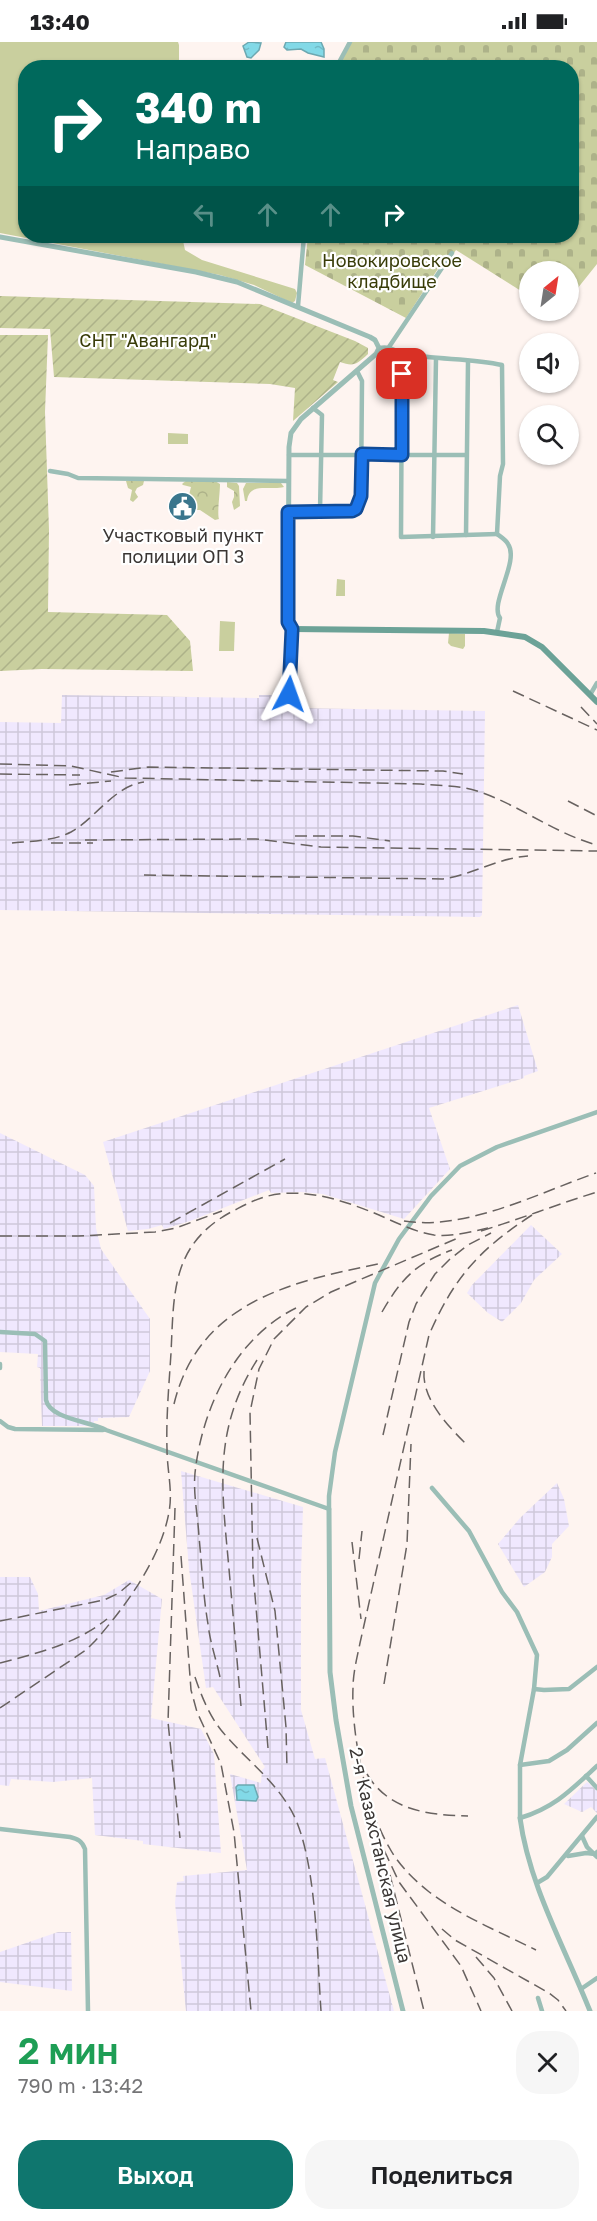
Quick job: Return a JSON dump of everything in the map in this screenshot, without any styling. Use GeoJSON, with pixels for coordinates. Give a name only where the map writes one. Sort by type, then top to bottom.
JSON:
{"type":"FeatureCollection","features":[{"type":"Feature","properties":{"kind":"main road"},"geometry":{"type":"LineString","coordinates":[[292,629],[497,632],[525,637],[542,646],[597,702]]}},
{"type":"Feature","properties":{"kind":"street"},"geometry":{"type":"LineString","coordinates":[[340,60],[350,42]]}},
{"type":"Feature","properties":{"kind":"street"},"geometry":{"type":"LineString","coordinates":[[0,237],[18,240]]}},
{"type":"Feature","properties":{"kind":"street"},"geometry":{"type":"LineString","coordinates":[[33,243],[224,278],[249,286],[369,337],[375,340],[379,348]]}},
{"type":"Feature","properties":{"kind":"street"},"geometry":{"type":"LineString","coordinates":[[297,306],[303,243]]}},
{"type":"Feature","properties":{"kind":"street"},"geometry":{"type":"LineString","coordinates":[[389,347],[452,253]]}},
{"type":"Feature","properties":{"kind":"street"},"geometry":{"type":"LineString","coordinates":[[379,348],[389,347],[402,353],[436,359],[502,365],[503,464],[500,476],[497,534]]}},
{"type":"Feature","properties":{"kind":"street"},"geometry":{"type":"LineString","coordinates":[[289,694],[292,629],[288,622],[288,481],[291,433],[301,419],[376,354],[379,348]]}},
{"type":"Feature","properties":{"kind":"street"},"geometry":{"type":"LineString","coordinates":[[402,353],[401,537],[497,534],[509,544],[511,550],[506,577],[496,606],[496,613],[500,618],[497,632]]}},
{"type":"Feature","properties":{"kind":"street"},"geometry":{"type":"LineString","coordinates":[[433,537],[436,359]]}},
{"type":"Feature","properties":{"kind":"street"},"geometry":{"type":"LineString","coordinates":[[466,535],[468,362]]}},
{"type":"Feature","properties":{"kind":"street"},"geometry":{"type":"LineString","coordinates":[[288,512],[352,511],[359,505],[362,381],[357,371]]}},
{"type":"Feature","properties":{"kind":"street"},"geometry":{"type":"LineString","coordinates":[[313,408],[322,415],[320,511]]}},
{"type":"Feature","properties":{"kind":"street"},"geometry":{"type":"LineString","coordinates":[[289,455],[466,455]]}},
{"type":"Feature","properties":{"kind":"street"},"geometry":{"type":"LineString","coordinates":[[50,471],[78,478],[288,481]]}},
{"type":"Feature","properties":{"kind":"street"},"geometry":{"type":"LineString","coordinates":[[590,694],[597,683]]}},
{"type":"Feature","properties":{"kind":"street","name":"2-я Казахстанская улица"},"geometry":{"type":"LineString","coordinates":[[403,2011],[351,1806],[330,1672],[329,1496],[335,1452],[375,1283],[399,1239],[431,1196],[460,1166],[497,1147],[597,1112]]}},
{"type":"Feature","properties":{"kind":"street"},"geometry":{"type":"LineString","coordinates":[[0,1332],[26,1333],[43,1338],[45,1341],[46,1400],[50,1410],[94,1423],[106,1430],[329,1509]]}},
{"type":"Feature","properties":{"kind":"street"},"geometry":{"type":"LineString","coordinates":[[0,1421],[12,1429],[106,1430]]}},
{"type":"Feature","properties":{"kind":"street"},"geometry":{"type":"LineString","coordinates":[[432,1488],[469,1531],[502,1592],[523,1623],[537,1655],[534,1689],[520,1766],[520,1818],[524,1843],[537,1883],[590,2011]]}},
{"type":"Feature","properties":{"kind":"street"},"geometry":{"type":"LineString","coordinates":[[534,1689],[569,1689],[597,1667]]}},
{"type":"Feature","properties":{"kind":"street"},"geometry":{"type":"LineString","coordinates":[[520,1766],[549,1761],[567,1750],[597,1723]]}},
{"type":"Feature","properties":{"kind":"street"},"geometry":{"type":"LineString","coordinates":[[520,1818],[540,1812],[554,1804],[597,1766]]}},
{"type":"Feature","properties":{"kind":"street"},"geometry":{"type":"LineString","coordinates":[[586,1776],[597,1788]]}},
{"type":"Feature","properties":{"kind":"street"},"geometry":{"type":"LineString","coordinates":[[537,1883],[543,1881],[566,1857],[597,1817]]}},
{"type":"Feature","properties":{"kind":"street"},"geometry":{"type":"LineString","coordinates":[[0,1829],[77,1839],[83,1844],[85,1849],[88,2011]]}},
{"type":"Feature","properties":{"kind":"street"},"geometry":{"type":"LineString","coordinates":[[582,1836],[587,1847],[596,1854]]}},
{"type":"Feature","properties":{"kind":"street"},"geometry":{"type":"LineString","coordinates":[[566,1857],[586,1853],[596,1854]]}},
{"type":"Feature","properties":{"kind":"street"},"geometry":{"type":"LineString","coordinates":[[581,1989],[597,1978]]}},
{"type":"Feature","properties":{"kind":"street"},"geometry":{"type":"LineString","coordinates":[[538,1998],[543,2011]]}},
{"type":"Feature","properties":{"kind":"shaded area"},"geometry":{"type":"Polygon","coordinates":[[[62,695],[259,698],[259,695],[273,695],[280,699],[291,699],[291,708],[485,711],[482,915],[480,917],[0,910],[0,722],[61,723],[62,695]]]}},
{"type":"Feature","properties":{"kind":"shaded area"},"geometry":{"type":"Polygon","coordinates":[[[518,1005],[538,1071],[524,1078],[429,1108],[450,1169],[404,1219],[323,1194],[271,1193],[269,1190],[164,1229],[162,1225],[128,1231],[103,1142],[518,1005]]]}},
{"type":"Feature","properties":{"kind":"shaded area"},"geometry":{"type":"Polygon","coordinates":[[[0,1133],[85,1175],[94,1186],[96,1228],[101,1249],[150,1319],[150,1371],[129,1417],[98,1418],[98,1421],[94,1421],[94,1426],[42,1426],[38,1354],[0,1352],[0,1133]]]}},
{"type":"Feature","properties":{"kind":"shaded area"},"geometry":{"type":"Polygon","coordinates":[[[531,1225],[562,1254],[534,1280],[521,1303],[502,1322],[488,1313],[467,1293],[472,1285],[531,1225]]]}},
{"type":"Feature","properties":{"kind":"shaded area"},"geometry":{"type":"Polygon","coordinates":[[[181,1471],[303,1507],[301,1710],[315,1759],[325,1758],[394,2011],[186,2011],[175,1903],[177,1882],[184,1881],[183,1876],[247,1870],[230,1774],[261,1783],[262,1770],[265,1767],[213,1687],[206,1688],[189,1569],[181,1471]]]}},
{"type":"Feature","properties":{"kind":"shaded area"},"geometry":{"type":"Polygon","coordinates":[[[557,1483],[564,1499],[569,1526],[552,1544],[552,1557],[545,1572],[524,1587],[498,1544],[520,1518],[557,1483]]]}},
{"type":"Feature","properties":{"kind":"shaded area"},"geometry":{"type":"Polygon","coordinates":[[[0,1577],[30,1577],[38,1594],[39,1611],[104,1595],[129,1580],[162,1599],[151,1718],[201,1729],[214,1754],[221,1853],[143,1844],[143,1841],[95,1835],[92,1778],[53,1782],[11,1779],[9,1786],[0,1785],[0,1577]]]}},
{"type":"Feature","properties":{"kind":"shaded area"},"geometry":{"type":"Polygon","coordinates":[[[587,1782],[597,1791],[597,1813],[591,1807],[582,1812],[564,1804],[587,1782]]]}},
{"type":"Feature","properties":{"kind":"shaded area"},"geometry":{"type":"Polygon","coordinates":[[[58,1932],[71,1932],[72,1991],[0,1982],[0,1952],[58,1932]]]}},
{"type":"Feature","properties":{"kind":"green space"},"geometry":{"type":"Polygon","coordinates":[[[0,42],[178,42],[179,60],[18,60],[18,236],[0,233],[0,42]]]}},
{"type":"Feature","properties":{"kind":"green space","name":"Новокировское кладбище"},"geometry":{"type":"Polygon","coordinates":[[[351,42],[597,42],[597,264],[579,286],[579,261],[519,261],[519,290],[456,250],[447,263],[443,261],[406,318],[305,265],[307,243],[579,243],[579,60],[342,60],[351,42]]]}},
{"type":"Feature","properties":{"kind":"green space"},"geometry":{"type":"Polygon","coordinates":[[[52,243],[184,243],[185,250],[202,260],[295,289],[297,293],[295,301],[292,303],[254,285],[220,275],[52,243]]]}},
{"type":"Feature","properties":{"kind":"green space","name":"СНТ \"Авангард\""},"geometry":{"type":"Polygon","coordinates":[[[0,296],[260,304],[355,341],[368,348],[368,354],[355,364],[340,362],[333,380],[338,382],[293,421],[295,388],[270,384],[54,377],[50,329],[0,328],[0,296]]]}},
{"type":"Feature","properties":{"kind":"green space"},"geometry":{"type":"Polygon","coordinates":[[[0,335],[48,335],[45,412],[49,530],[48,612],[167,615],[190,641],[193,671],[42,669],[0,671],[0,335]]]}},
{"type":"Feature","properties":{"kind":"green space"},"geometry":{"type":"Polygon","coordinates":[[[168,433],[188,434],[188,444],[168,444],[168,433]]]}},
{"type":"Feature","properties":{"kind":"green space"},"geometry":{"type":"Polygon","coordinates":[[[139,479],[144,481],[143,485],[137,488],[135,492],[138,497],[133,502],[130,500],[132,490],[128,488],[126,481],[139,479]]]}},
{"type":"Feature","properties":{"kind":"green space"},"geometry":{"type":"Polygon","coordinates":[[[187,480],[215,481],[220,484],[219,519],[215,520],[200,510],[193,510],[195,501],[189,495],[191,487],[182,484],[187,480]]]}},
{"type":"Feature","properties":{"kind":"green space"},"geometry":{"type":"Polygon","coordinates":[[[227,482],[237,483],[239,486],[240,506],[234,510],[232,502],[234,491],[227,487],[227,482]]]}},
{"type":"Feature","properties":{"kind":"green space"},"geometry":{"type":"Polygon","coordinates":[[[246,483],[281,483],[284,487],[256,489],[245,501],[243,489],[246,483]]]}},
{"type":"Feature","properties":{"kind":"green space"},"geometry":{"type":"Polygon","coordinates":[[[337,579],[345,580],[345,596],[336,596],[337,579]]]}},
{"type":"Feature","properties":{"kind":"green space"},"geometry":{"type":"Polygon","coordinates":[[[220,621],[235,622],[234,651],[219,651],[220,621]]]}},
{"type":"Feature","properties":{"kind":"green space"},"geometry":{"type":"Polygon","coordinates":[[[449,633],[465,634],[463,649],[448,643],[449,633]]]}},
{"type":"Feature","properties":{"kind":"water"},"geometry":{"type":"Polygon","coordinates":[[[249,42],[261,43],[259,50],[251,58],[247,57],[243,46],[249,42]]]}},
{"type":"Feature","properties":{"kind":"water"},"geometry":{"type":"Polygon","coordinates":[[[286,42],[321,42],[324,57],[301,49],[287,50],[284,47],[286,42]]]}},
{"type":"Feature","properties":{"kind":"water"},"geometry":{"type":"Polygon","coordinates":[[[254,1785],[258,1797],[256,1801],[237,1800],[236,1787],[254,1785]]]}},
{"type":"Feature","properties":{"kind":"railway"},"geometry":{"type":"LineString","coordinates":[[513,691],[597,730]]}},
{"type":"Feature","properties":{"kind":"railway"},"geometry":{"type":"LineString","coordinates":[[581,707],[597,724]]}},
{"type":"Feature","properties":{"kind":"railway"},"geometry":{"type":"LineString","coordinates":[[0,764],[71,766],[125,778],[421,784],[456,787],[470,789],[507,803],[565,833],[597,845]]}},
{"type":"Feature","properties":{"kind":"railway"},"geometry":{"type":"LineString","coordinates":[[111,772],[148,767],[443,771],[463,774]]}},
{"type":"Feature","properties":{"kind":"railway"},"geometry":{"type":"LineString","coordinates":[[0,774],[80,775]]}},
{"type":"Feature","properties":{"kind":"railway"},"geometry":{"type":"LineString","coordinates":[[69,785],[111,781]]}},
{"type":"Feature","properties":{"kind":"railway"},"geometry":{"type":"LineString","coordinates":[[12,843],[50,839],[71,832],[114,796],[133,785],[144,782]]}},
{"type":"Feature","properties":{"kind":"railway"},"geometry":{"type":"LineString","coordinates":[[568,801],[597,816]]}},
{"type":"Feature","properties":{"kind":"railway"},"geometry":{"type":"LineString","coordinates":[[295,836],[353,836],[390,841]]}},
{"type":"Feature","properties":{"kind":"railway"},"geometry":{"type":"LineString","coordinates":[[85,840],[256,839],[321,847],[597,851]]}},
{"type":"Feature","properties":{"kind":"railway"},"geometry":{"type":"LineString","coordinates":[[51,843],[93,843]]}},
{"type":"Feature","properties":{"kind":"railway"},"geometry":{"type":"LineString","coordinates":[[144,875],[442,879],[517,857],[528,856]]}},
{"type":"Feature","properties":{"kind":"railway"},"geometry":{"type":"LineString","coordinates":[[170,1223],[285,1159]]}},
{"type":"Feature","properties":{"kind":"railway"},"geometry":{"type":"LineString","coordinates":[[404,1221],[428,1223],[452,1221],[477,1215],[526,1200],[596,1173]]}},
{"type":"Feature","properties":{"kind":"railway"},"geometry":{"type":"LineString","coordinates":[[481,1231],[597,1192]]}},
{"type":"Feature","properties":{"kind":"railway"},"geometry":{"type":"LineString","coordinates":[[0,1708],[86,1650],[95,1641],[119,1613],[141,1581],[158,1547],[165,1529],[170,1504],[167,1425],[175,1291],[186,1255],[211,1225],[258,1199],[297,1193],[339,1200],[427,1234],[455,1235],[488,1228]]}},
{"type":"Feature","properties":{"kind":"railway"},"geometry":{"type":"LineString","coordinates":[[0,1236],[78,1236],[155,1232],[176,1228],[222,1211]]}},
{"type":"Feature","properties":{"kind":"railway"},"geometry":{"type":"LineString","coordinates":[[532,1215],[497,1240],[470,1266],[448,1297],[429,1335],[356,1660],[353,1706],[357,1748],[373,1812],[397,1859],[406,1871],[440,1900],[480,1923],[536,1950]]}},
{"type":"Feature","properties":{"kind":"railway"},"geometry":{"type":"LineString","coordinates":[[383,1435],[409,1322],[416,1304],[435,1274],[450,1259],[468,1245],[491,1233]]}},
{"type":"Feature","properties":{"kind":"railway"},"geometry":{"type":"LineString","coordinates":[[268,1748],[253,1572],[250,1412],[259,1369],[274,1339],[306,1307],[331,1292],[458,1238]]}},
{"type":"Feature","properties":{"kind":"railway"},"geometry":{"type":"LineString","coordinates":[[382,1312],[396,1290],[411,1273],[439,1255],[452,1250]]}},
{"type":"Feature","properties":{"kind":"railway"},"geometry":{"type":"LineString","coordinates":[[174,1404],[186,1369],[205,1341],[227,1319],[254,1302],[284,1288],[316,1278],[383,1263]]}},
{"type":"Feature","properties":{"kind":"railway"},"geometry":{"type":"LineString","coordinates":[[220,1677],[206,1613],[195,1489],[199,1448],[214,1400],[239,1356],[255,1337],[274,1321],[296,1308]]}},
{"type":"Feature","properties":{"kind":"railway"},"geometry":{"type":"LineString","coordinates":[[241,1706],[224,1513],[224,1462],[233,1412],[243,1386],[257,1360]]}},
{"type":"Feature","properties":{"kind":"railway"},"geometry":{"type":"LineString","coordinates":[[424,1371],[427,1392],[432,1402],[445,1422],[468,1446]]}},
{"type":"Feature","properties":{"kind":"railway"},"geometry":{"type":"LineString","coordinates":[[384,1684],[407,1544],[411,1444]]}},
{"type":"Feature","properties":{"kind":"railway"},"geometry":{"type":"LineString","coordinates":[[175,1508],[168,1722],[180,1838]]}},
{"type":"Feature","properties":{"kind":"railway"},"geometry":{"type":"LineString","coordinates":[[359,1559],[362,1531]]}},
{"type":"Feature","properties":{"kind":"railway"},"geometry":{"type":"LineString","coordinates":[[257,1538],[275,1611],[286,1727],[287,1769]]}},
{"type":"Feature","properties":{"kind":"railway"},"geometry":{"type":"LineString","coordinates":[[352,1542],[361,1619]]}},
{"type":"Feature","properties":{"kind":"railway"},"geometry":{"type":"LineString","coordinates":[[181,1556],[191,1690],[197,1712],[221,1764],[234,1832],[251,2011]]}},
{"type":"Feature","properties":{"kind":"railway"},"geometry":{"type":"LineString","coordinates":[[0,1621],[104,1600],[119,1593],[134,1580]]}},
{"type":"Feature","properties":{"kind":"railway"},"geometry":{"type":"LineString","coordinates":[[0,1663],[70,1641],[107,1619]]}},
{"type":"Feature","properties":{"kind":"railway"},"geometry":{"type":"LineString","coordinates":[[195,1677],[206,1705],[217,1724],[273,1785],[288,1805],[298,1824],[305,1848],[314,1904],[321,2011]]}},
{"type":"Feature","properties":{"kind":"railway"},"geometry":{"type":"LineString","coordinates":[[367,1774],[376,1786],[398,1803],[425,1812],[468,1816]]}},
{"type":"Feature","properties":{"kind":"railway"},"geometry":{"type":"LineString","coordinates":[[384,1850],[399,1882],[461,1966],[481,2011]]}},
{"type":"Feature","properties":{"kind":"railway"},"geometry":{"type":"LineString","coordinates":[[390,1875],[424,2011]]}},
{"type":"Feature","properties":{"kind":"railway"},"geometry":{"type":"LineString","coordinates":[[442,1929],[455,1940],[549,1993],[566,2011]]}},
{"type":"Feature","properties":{"kind":"railway"},"geometry":{"type":"LineString","coordinates":[[476,1957],[494,1978],[512,2011]]}},
{"type":"Feature","properties":{"kind":"place","name":"Участковый пункт полиции ОП 3"},"geometry":{"type":"Point","coordinates":[183,506]}},
{"type":"Feature","properties":{"kind":"route"},"geometry":{"type":"LineString","coordinates":[[289,694],[292,629],[288,622],[288,512],[352,511],[359,505],[361,496],[362,454],[402,455],[402,374]]}}]}
